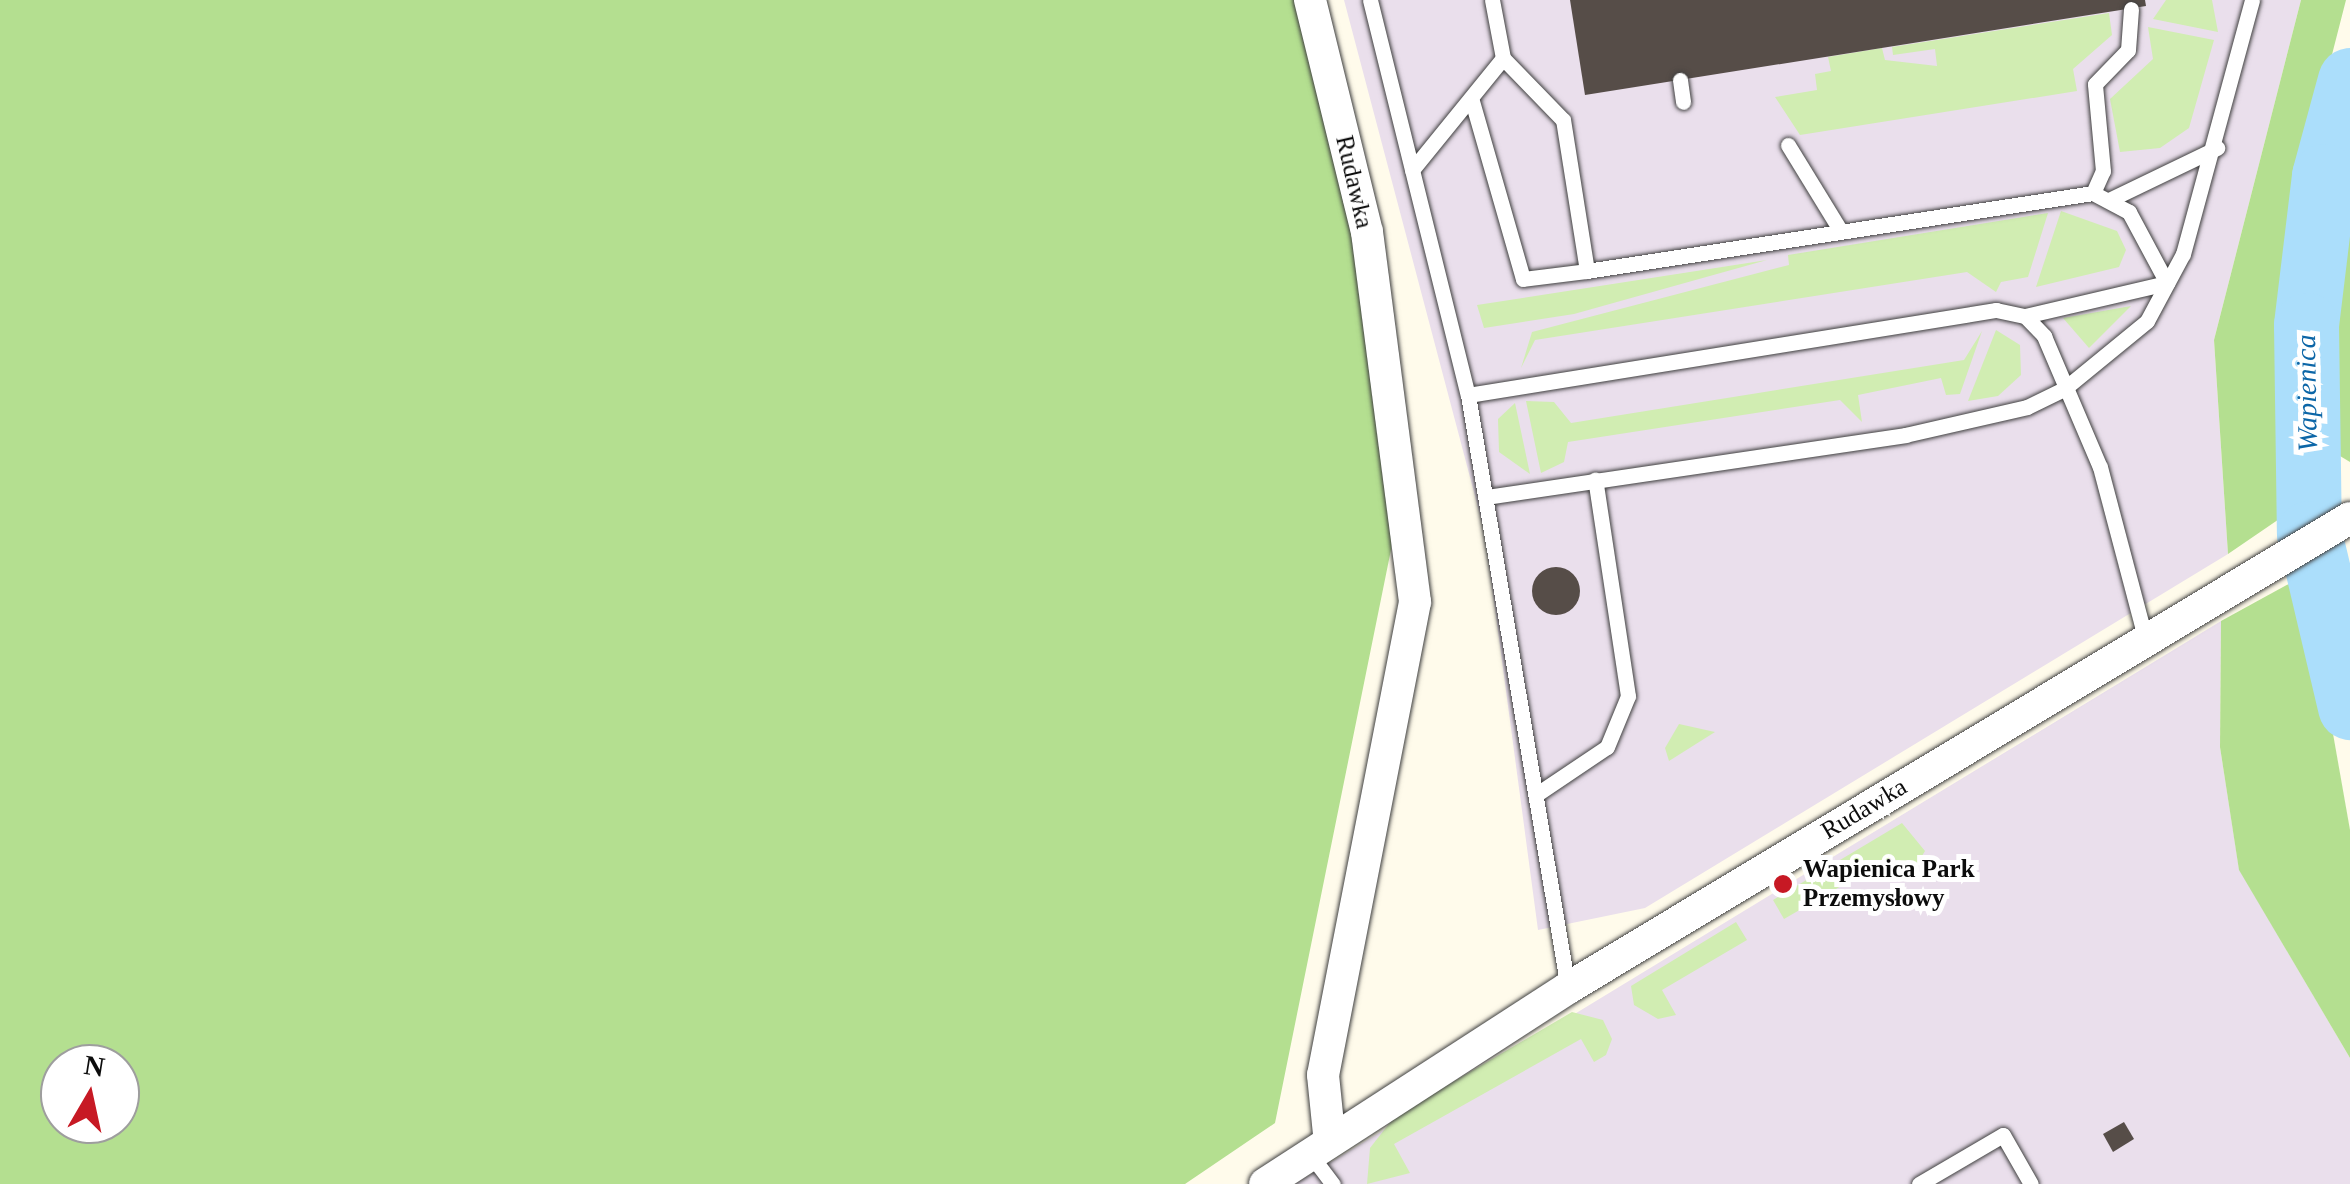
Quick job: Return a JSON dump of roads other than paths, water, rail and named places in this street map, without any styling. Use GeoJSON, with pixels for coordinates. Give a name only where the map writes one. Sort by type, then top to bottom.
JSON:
{"type":"FeatureCollection","features":[{"type":"Feature","properties":{"kind":"street","name":"Rudawka"},"geometry":{"type":"LineString","coordinates":[[1310,0],[1367,232],[1415,602],[1323,1076],[1319,1142]]}},
{"type":"Feature","properties":{"kind":"street","name":"Rudawka"},"geometry":{"type":"LineString","coordinates":[[1265,1184],[1319,1142],[1568,988],[2350,518]]}},
{"type":"Feature","properties":{"kind":"lane"},"geometry":{"type":"LineString","coordinates":[[1370,0],[1468,394],[1568,988]]}},
{"type":"Feature","properties":{"kind":"lane"},"geometry":{"type":"LineString","coordinates":[[1492,0],[1503,58],[1563,120],[1586,271]]}},
{"type":"Feature","properties":{"kind":"lane"},"geometry":{"type":"LineString","coordinates":[[1486,497],[1905,435],[2027,407],[2064,388],[2112,356],[2168,283],[2217,148],[2252,0]]}},
{"type":"Feature","properties":{"kind":"lane"},"geometry":{"type":"LineString","coordinates":[[2093,193],[2102,171],[2094,84],[2128,50],[2130,9]]}},
{"type":"Feature","properties":{"kind":"lane"},"geometry":{"type":"LineString","coordinates":[[1412,170],[1503,58]]}},
{"type":"Feature","properties":{"kind":"lane"},"geometry":{"type":"LineString","coordinates":[[1680,80],[1683,102]]}},
{"type":"Feature","properties":{"kind":"lane"},"geometry":{"type":"LineString","coordinates":[[1472,100],[1523,278],[2093,193],[2111,199],[2144,230],[2168,283]]}},
{"type":"Feature","properties":{"kind":"lane"},"geometry":{"type":"LineString","coordinates":[[1788,145],[1840,230]]}},
{"type":"Feature","properties":{"kind":"lane"},"geometry":{"type":"LineString","coordinates":[[2111,199],[2217,148]]}},
{"type":"Feature","properties":{"kind":"lane"},"geometry":{"type":"LineString","coordinates":[[1468,394],[1996,310],[2025,316],[2168,283]]}},
{"type":"Feature","properties":{"kind":"lane"},"geometry":{"type":"LineString","coordinates":[[2025,316],[2044,336],[2100,467],[2146,640]]}},
{"type":"Feature","properties":{"kind":"lane"},"geometry":{"type":"LineString","coordinates":[[1536,794],[1607,747],[1628,696],[1594,480]]}},
{"type":"Feature","properties":{"kind":"lane"},"geometry":{"type":"LineString","coordinates":[[1919,1184],[2003,1135],[2031,1184]]}},
{"type":"Feature","properties":{"kind":"lane"},"geometry":{"type":"LineString","coordinates":[[1319,1142],[1333,1184]]}},
{"type":"Feature","properties":{"kind":"waterway","name":"Wapienica"},"geometry":{"type":"LineString","coordinates":[[2350,80],[2324,176],[2306,325],[2309,533],[2350,707]]}},
{"type":"Feature","properties":{"kind":"place","name":"Wapienica Park Przemysłowy"},"geometry":{"type":"Point","coordinates":[1783,884]}}]}
